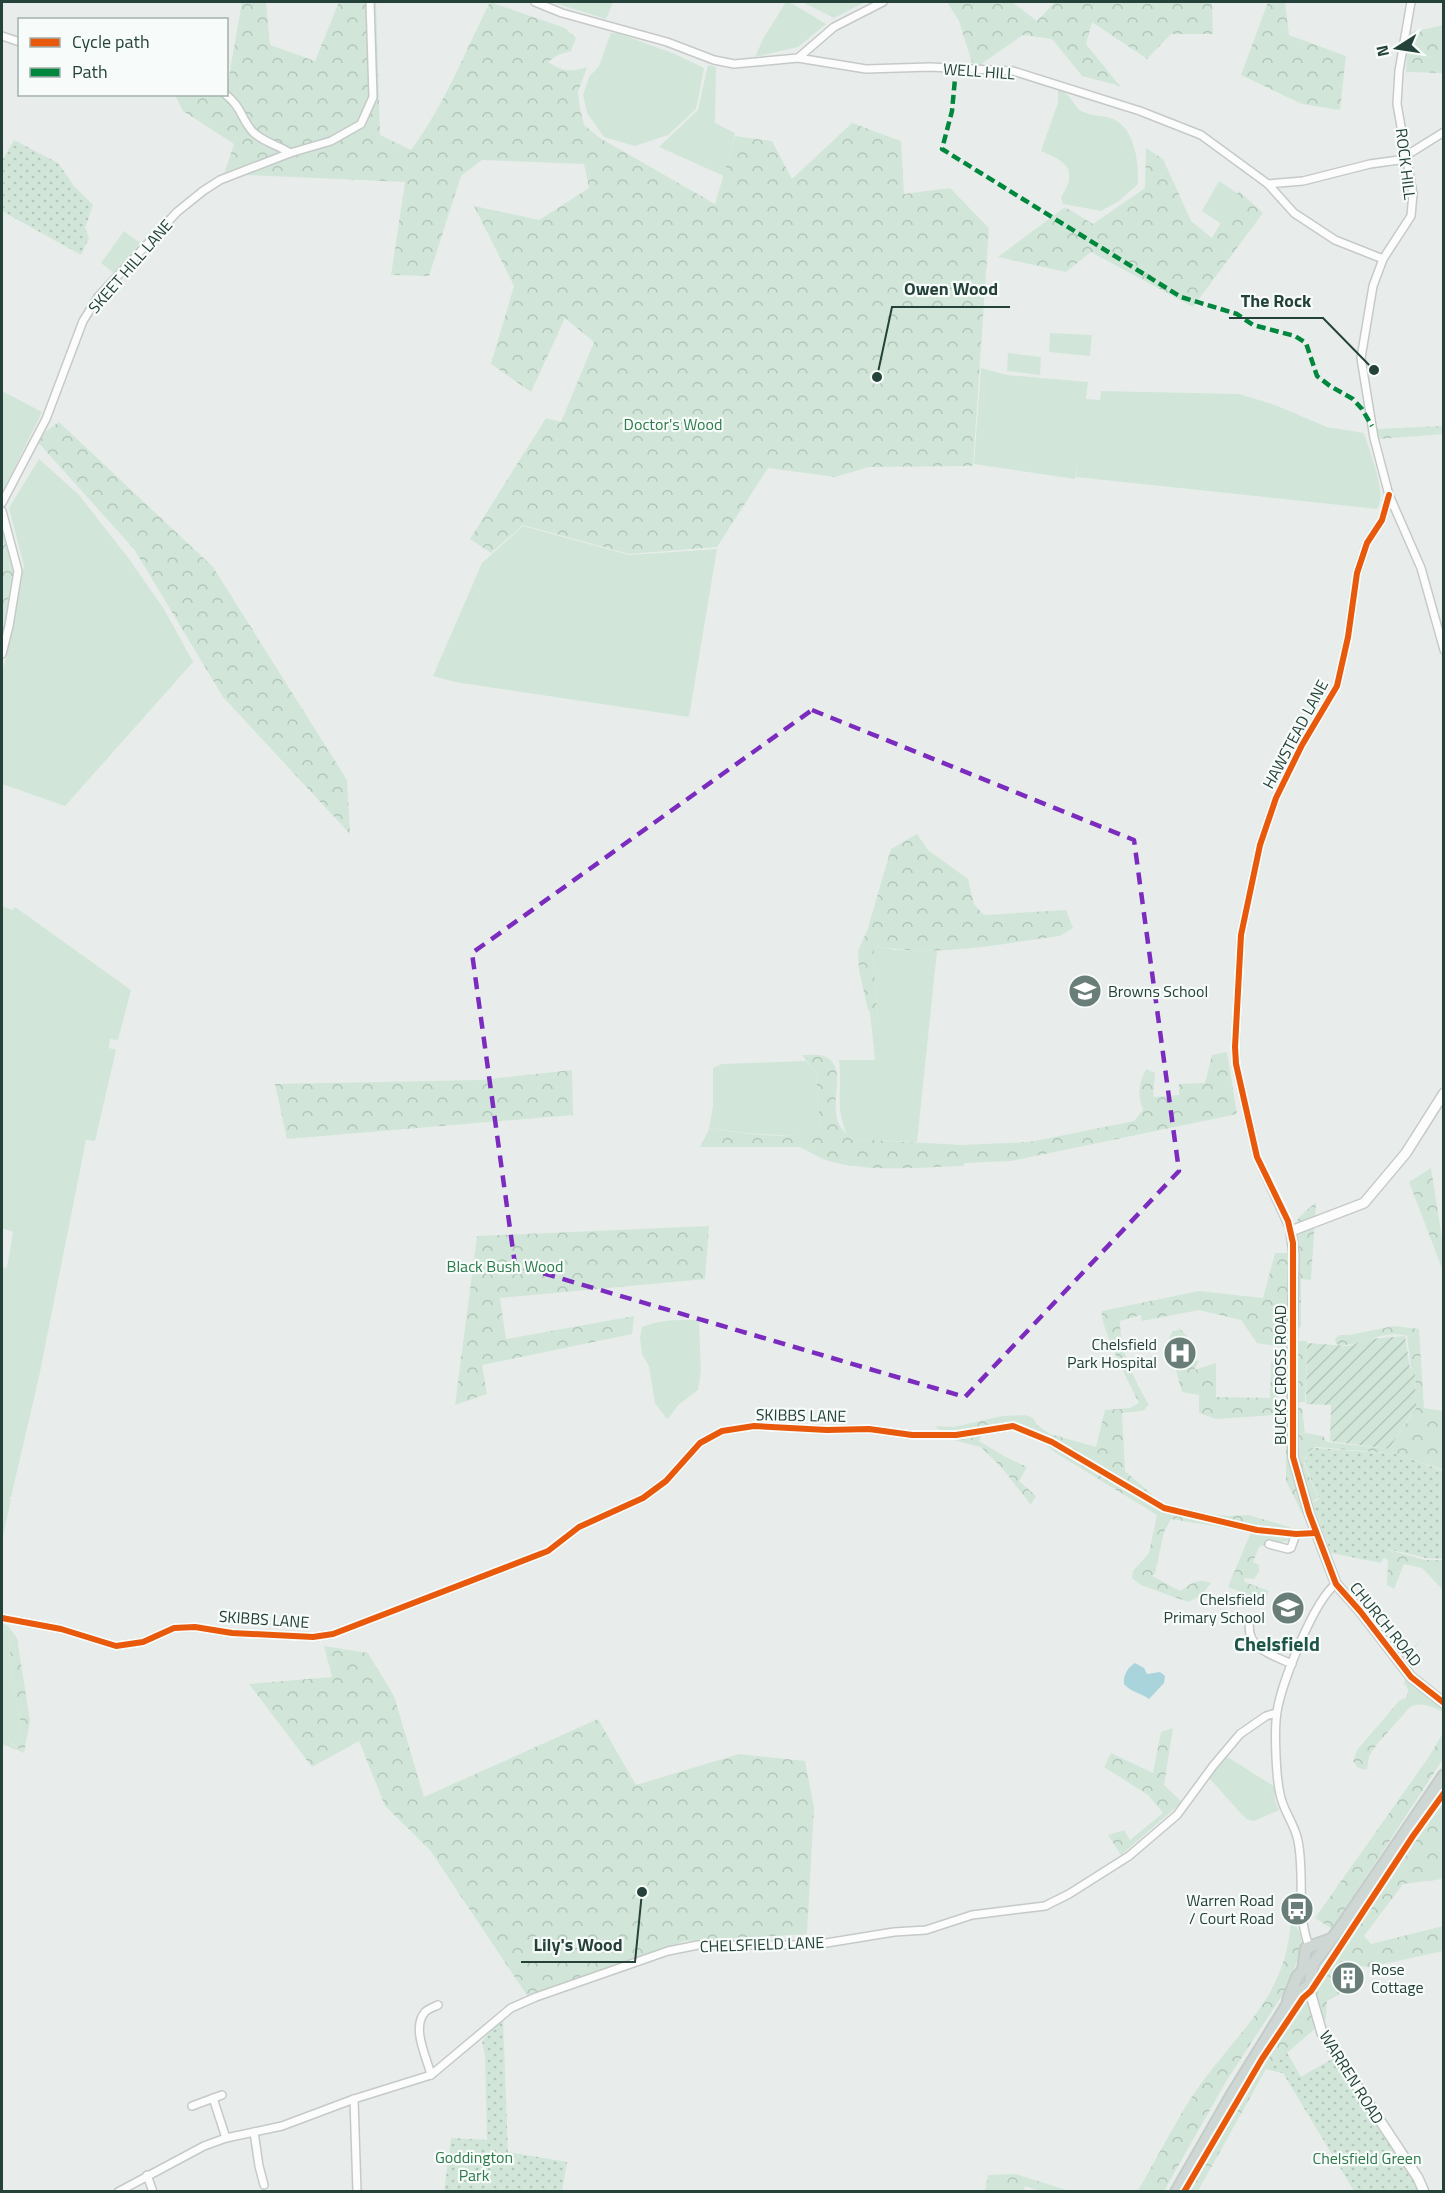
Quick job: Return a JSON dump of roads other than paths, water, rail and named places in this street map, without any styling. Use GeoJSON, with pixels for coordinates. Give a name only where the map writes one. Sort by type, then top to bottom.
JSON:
{"type":"FeatureCollection","features":[{"type":"Feature","properties":{"kind":"main road"},"geometry":{"type":"LineString","coordinates":[[1176,2192],[1287,2005],[1289,1994],[1304,1983],[1318,1957],[1443,1775]]}},
{"type":"Feature","properties":{"kind":"main road"},"geometry":{"type":"LineString","coordinates":[[1309,1948],[1331,1939]]}},
{"type":"Feature","properties":{"kind":"main road"},"geometry":{"type":"LineString","coordinates":[[1309,1948],[1310,1960],[1318,1957]]}},
{"type":"Feature","properties":{"kind":"main road"},"geometry":{"type":"LineString","coordinates":[[1304,1983],[1304,1966],[1309,1948]]}},
{"type":"Feature","properties":{"kind":"street"},"geometry":{"type":"LineString","coordinates":[[228,96],[235,102],[252,131],[290,153],[331,141],[362,124],[373,97],[370,2]]}},
{"type":"Feature","properties":{"kind":"street","name":"WELL HILL"},"geometry":{"type":"LineString","coordinates":[[535,2],[562,13],[667,42],[714,60],[734,64],[798,58],[866,69],[930,67],[1013,71],[1140,111],[1201,135],[1268,184],[1294,213],[1328,236],[1383,259]]}},
{"type":"Feature","properties":{"kind":"street"},"geometry":{"type":"LineString","coordinates":[[798,58],[834,27],[883,2]]}},
{"type":"Feature","properties":{"kind":"street","name":"ROCK HILL"},"geometry":{"type":"LineString","coordinates":[[1411,2],[1399,71],[1397,104],[1413,194],[1411,216],[1383,259],[1373,286],[1361,358],[1374,438],[1389,495],[1421,567],[1443,650]]}},
{"type":"Feature","properties":{"kind":"street"},"geometry":{"type":"LineString","coordinates":[[2,36],[18,41]]}},
{"type":"Feature","properties":{"kind":"street"},"geometry":{"type":"LineString","coordinates":[[1268,184],[1303,181],[1370,164],[1399,160],[1443,132]]}},
{"type":"Feature","properties":{"kind":"street","name":"SKEET HILL LANE"},"geometry":{"type":"LineString","coordinates":[[2,503],[46,419],[83,321],[98,297],[177,212],[203,190],[220,180],[290,153]]}},
{"type":"Feature","properties":{"kind":"street","name":"HAWSTEAD LANE"},"geometry":{"type":"LineString","coordinates":[[1291,1231],[1257,1157],[1236,1064],[1241,935],[1260,844],[1276,798],[1302,745],[1338,686],[1358,573],[1367,543],[1382,520],[1389,495]]}},
{"type":"Feature","properties":{"kind":"street"},"geometry":{"type":"LineString","coordinates":[[2,511],[18,572],[2,654]]}},
{"type":"Feature","properties":{"kind":"street"},"geometry":{"type":"LineString","coordinates":[[1291,1231],[1364,1203],[1406,1153],[1443,1093]]}},
{"type":"Feature","properties":{"kind":"street","name":"BUCKS CROSS ROAD"},"geometry":{"type":"LineString","coordinates":[[1291,1231],[1294,1255],[1293,1457],[1302,1492],[1336,1584]]}},
{"type":"Feature","properties":{"kind":"street","name":"SKIBBS LANE"},"geometry":{"type":"LineString","coordinates":[[2,1618],[61,1629],[116,1646],[143,1642],[174,1628],[195,1627],[232,1633],[313,1637],[333,1634],[548,1551],[579,1527],[643,1498],[666,1481],[700,1443],[722,1431],[753,1426],[827,1430],[869,1429],[912,1435],[956,1435],[1013,1426],[1052,1442],[1164,1508],[1257,1530],[1296,1534],[1316,1533]]}},
{"type":"Feature","properties":{"kind":"street"},"geometry":{"type":"LineString","coordinates":[[1269,1544],[1291,1548],[1296,1534]]}},
{"type":"Feature","properties":{"kind":"street"},"geometry":{"type":"LineString","coordinates":[[1309,1948],[1302,1913],[1298,1841],[1282,1803],[1279,1787],[1276,1713],[1292,1664],[1315,1612],[1329,1589],[1336,1584]]}},
{"type":"Feature","properties":{"kind":"street","name":"CHURCH ROAD"},"geometry":{"type":"LineString","coordinates":[[1336,1584],[1411,1677],[1443,1703]]}},
{"type":"Feature","properties":{"kind":"street"},"geometry":{"type":"LineString","coordinates":[[1250,1620],[1249,1633],[1257,1646],[1262,1651],[1292,1664]]}},
{"type":"Feature","properties":{"kind":"street","name":"CHELSFIELD LANE"},"geometry":{"type":"LineString","coordinates":[[118,2192],[204,2146],[226,2138],[282,2126],[354,2099],[431,2075],[511,2008],[536,1997],[668,1951],[698,1945],[814,1945],[894,1932],[926,1930],[972,1915],[1045,1906],[1069,1894],[1129,1856],[1177,1815],[1212,1766],[1240,1734],[1266,1716],[1276,1713]]}},
{"type":"Feature","properties":{"kind":"street","name":"WARREN ROAD"},"geometry":{"type":"LineString","coordinates":[[1304,1983],[1322,2033],[1418,2178],[1424,2192]]}},
{"type":"Feature","properties":{"kind":"street"},"geometry":{"type":"LineString","coordinates":[[431,2075],[419,2031],[420,2021],[425,2012],[438,2005]]}},
{"type":"Feature","properties":{"kind":"street"},"geometry":{"type":"LineString","coordinates":[[192,2106],[222,2095]]}},
{"type":"Feature","properties":{"kind":"street"},"geometry":{"type":"LineString","coordinates":[[213,2098],[226,2138]]}},
{"type":"Feature","properties":{"kind":"street"},"geometry":{"type":"LineString","coordinates":[[354,2099],[357,2192]]}},
{"type":"Feature","properties":{"kind":"street"},"geometry":{"type":"LineString","coordinates":[[254,2132],[258,2166],[264,2185]]}},
{"type":"Feature","properties":{"kind":"street"},"geometry":{"type":"LineString","coordinates":[[147,2175],[153,2192]]}},
{"type":"Feature","properties":{"kind":"water"},"geometry":{"type":"Polygon","coordinates":[[[1135,1663],[1144,1668],[1147,1674],[1160,1672],[1165,1676],[1164,1683],[1149,1699],[1124,1684],[1124,1677],[1135,1663]]]}},
{"type":"Feature","properties":{"kind":"place","name":"The Rock"},"geometry":{"type":"Point","coordinates":[1374,370]}},
{"type":"Feature","properties":{"kind":"place","name":"Owen Wood"},"geometry":{"type":"Point","coordinates":[877,377]}},
{"type":"Feature","properties":{"kind":"place","name":"Browns School"},"geometry":{"type":"Point","coordinates":[1085,991]}},
{"type":"Feature","properties":{"kind":"place","name":"Chelsfield Park Hospital"},"geometry":{"type":"Point","coordinates":[1180,1353]}},
{"type":"Feature","properties":{"kind":"place","name":"Chelsfield Primary School"},"geometry":{"type":"Point","coordinates":[1288,1608]}},
{"type":"Feature","properties":{"kind":"place","name":"Lily's Wood"},"geometry":{"type":"Point","coordinates":[642,1892]}},
{"type":"Feature","properties":{"kind":"place","name":"Warren Road / Court Road"},"geometry":{"type":"Point","coordinates":[1297,1909]}},
{"type":"Feature","properties":{"kind":"place","name":"Rose Cottage"},"geometry":{"type":"Point","coordinates":[1348,1978]}},
{"type":"Feature","properties":{"kind":"district","name":"Chelsfield"},"geometry":{"type":"Point","coordinates":[1277,1643]}},
{"type":"Feature","properties":{"kind":"park label","name":"Doctor's Wood"},"geometry":{"type":"Point","coordinates":[673,424]}},
{"type":"Feature","properties":{"kind":"park label","name":"Black Bush Wood"},"geometry":{"type":"Point","coordinates":[505,1266]}},
{"type":"Feature","properties":{"kind":"park label","name":"Chelsfield Green"},"geometry":{"type":"Point","coordinates":[1367,2158]}},
{"type":"Feature","properties":{"kind":"park label","name":"Goddington Park"},"geometry":{"type":"Point","coordinates":[474,2166]}}]}
